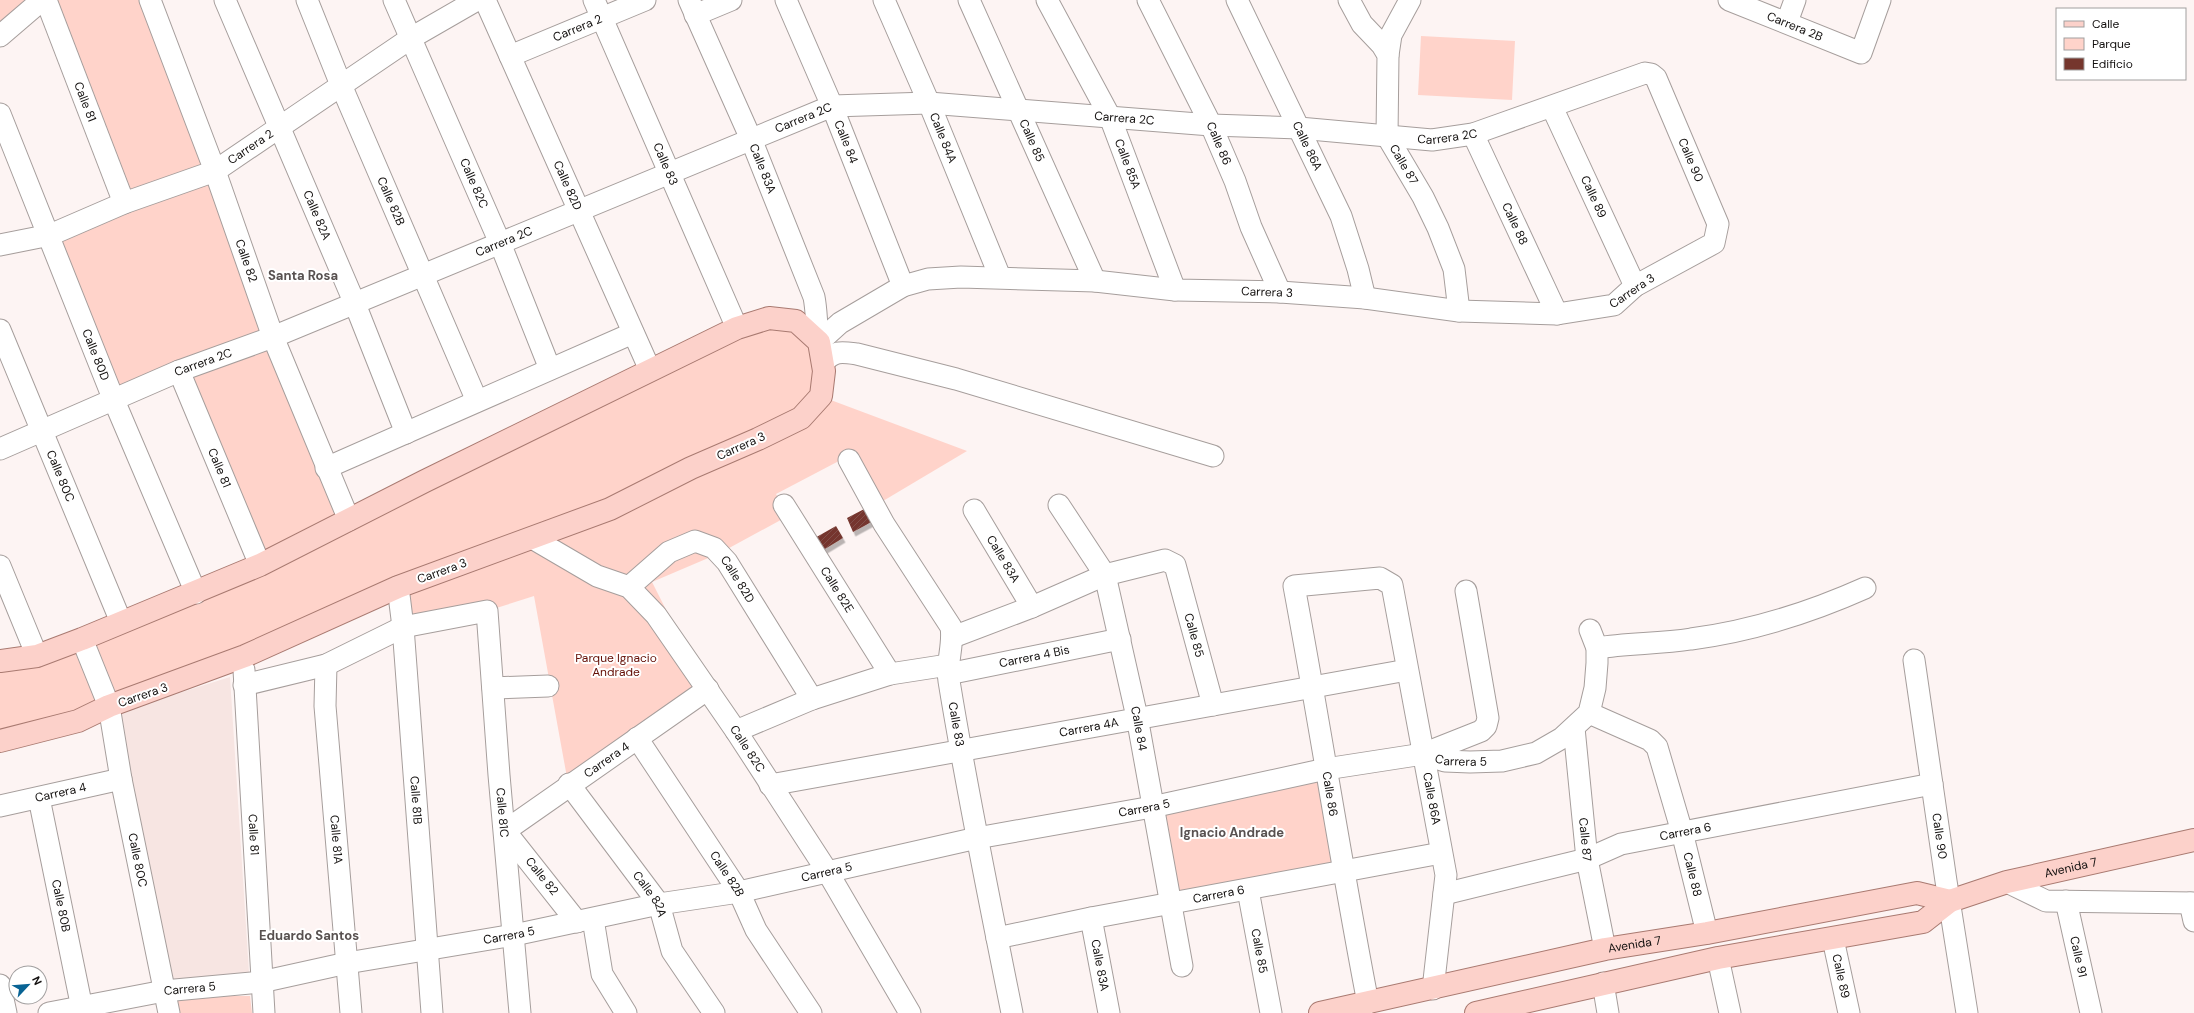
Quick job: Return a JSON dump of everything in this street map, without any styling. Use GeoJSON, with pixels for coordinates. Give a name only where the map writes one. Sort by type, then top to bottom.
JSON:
{"type":"FeatureCollection","features":[{"type":"Feature","properties":{"kind":"main road"},"geometry":{"type":"LineString","coordinates":[[0,661],[36,656],[196,593],[260,564],[350,520],[737,328],[769,318],[796,321],[821,353]]}},
{"type":"Feature","properties":{"kind":"main road","name":"Carrera 3"},"geometry":{"type":"LineString","coordinates":[[0,741],[78,721],[109,706],[245,656],[398,588],[610,509],[691,468],[758,440],[801,418],[821,396],[824,371],[821,353]]}},
{"type":"Feature","properties":{"kind":"main road","name":"Avenida 7"},"geometry":{"type":"LineString","coordinates":[[1483,1012],[1603,983],[1718,958],[1924,922],[1950,901],[2007,882],[2194,840]]}},
{"type":"Feature","properties":{"kind":"main road","name":"Avenida 7"},"geometry":{"type":"LineString","coordinates":[[1320,1013],[1433,989],[1606,949],[1707,933],[1917,893],[1950,901]]}},
{"type":"Feature","properties":{"kind":"street"},"geometry":{"type":"LineString","coordinates":[[0,36],[42,0]]}},
{"type":"Feature","properties":{"kind":"street","name":"Calle 81"},"geometry":{"type":"LineString","coordinates":[[46,0],[124,203]]}},
{"type":"Feature","properties":{"kind":"street","name":"Calle 82"},"geometry":{"type":"LineString","coordinates":[[150,0],[215,170],[274,337],[326,468],[350,520]]}},
{"type":"Feature","properties":{"kind":"street","name":"Calle 82A"},"geometry":{"type":"LineString","coordinates":[[225,0],[355,304],[406,433]]}},
{"type":"Feature","properties":{"kind":"street","name":"Calle 82B"},"geometry":{"type":"LineString","coordinates":[[307,0],[341,85],[477,401]]}},
{"type":"Feature","properties":{"kind":"street","name":"Calle 82C"},"geometry":{"type":"LineString","coordinates":[[394,0],[500,243],[550,369]]}},
{"type":"Feature","properties":{"kind":"street","name":"Carrera 2"},"geometry":{"type":"LineString","coordinates":[[0,245],[50,235],[124,203],[215,170],[411,38],[477,0]]}},
{"type":"Feature","properties":{"kind":"street","name":"Calle 82D"},"geometry":{"type":"LineString","coordinates":[[486,0],[650,370]]}},
{"type":"Feature","properties":{"kind":"street","name":"Carrera 2"},"geometry":{"type":"LineString","coordinates":[[510,56],[598,9],[644,0]]}},
{"type":"Feature","properties":{"kind":"street"},"geometry":{"type":"LineString","coordinates":[[692,8],[731,0]]}},
{"type":"Feature","properties":{"kind":"street","name":"Calle 84"},"geometry":{"type":"LineString","coordinates":[[786,0],[832,106],[903,286]]}},
{"type":"Feature","properties":{"kind":"street","name":"Calle 84A"},"geometry":{"type":"LineString","coordinates":[[884,0],[929,103],[1000,277]]}},
{"type":"Feature","properties":{"kind":"street","name":"Calle 85"},"geometry":{"type":"LineString","coordinates":[[969,0],[1095,281]]}},
{"type":"Feature","properties":{"kind":"street","name":"Calle 85A"},"geometry":{"type":"LineString","coordinates":[[1047,0],[1110,117],[1175,290]]}},
{"type":"Feature","properties":{"kind":"street","name":"Calle 86"},"geometry":{"type":"LineString","coordinates":[[1148,0],[1210,124],[1235,181],[1251,227],[1280,292]]}},
{"type":"Feature","properties":{"kind":"street","name":"Calle 86A"},"geometry":{"type":"LineString","coordinates":[[1236,0],[1341,216],[1358,269],[1365,298]]}},
{"type":"Feature","properties":{"kind":"street"},"geometry":{"type":"LineString","coordinates":[[1349,0],[1362,24],[1382,45],[1388,55]]}},
{"type":"Feature","properties":{"kind":"street"},"geometry":{"type":"LineString","coordinates":[[1388,55],[1391,35],[1410,0]]}},
{"type":"Feature","properties":{"kind":"street","name":"Carrera 2B"},"geometry":{"type":"LineString","coordinates":[[1729,0],[1861,53],[1880,0]]}},
{"type":"Feature","properties":{"kind":"street"},"geometry":{"type":"LineString","coordinates":[[1787,22],[1795,0]]}},
{"type":"Feature","properties":{"kind":"street","name":"Calle 83A"},"geometry":{"type":"LineString","coordinates":[[692,8],[751,139],[814,297],[817,310],[816,328],[821,353]]}},
{"type":"Feature","properties":{"kind":"street","name":"Calle 83"},"geometry":{"type":"LineString","coordinates":[[598,9],[737,328]]}},
{"type":"Feature","properties":{"kind":"street","name":"Calle 87"},"geometry":{"type":"LineString","coordinates":[[1388,55],[1387,136],[1423,197],[1438,228],[1454,269],[1459,311]]}},
{"type":"Feature","properties":{"kind":"street","name":"Carrera 2C"},"geometry":{"type":"LineString","coordinates":[[0,449],[113,398],[179,371],[274,337],[832,106],[929,103],[1210,124],[1299,128],[1432,140],[1473,134],[1645,73],[1651,74],[1656,78]]}},
{"type":"Feature","properties":{"kind":"street","name":"Calle 90"},"geometry":{"type":"LineString","coordinates":[[1656,78],[1718,224],[1714,243]]}},
{"type":"Feature","properties":{"kind":"street","name":"Calle 89"},"geometry":{"type":"LineString","coordinates":[[1552,107],[1635,286]]}},
{"type":"Feature","properties":{"kind":"street","name":"Calle 80D"},"geometry":{"type":"LineString","coordinates":[[0,114],[50,235],[113,398],[196,593]]}},
{"type":"Feature","properties":{"kind":"street","name":"Calle 88"},"geometry":{"type":"LineString","coordinates":[[1473,134],[1557,314]]}},
{"type":"Feature","properties":{"kind":"street","name":"Carrera 3"},"geometry":{"type":"LineString","coordinates":[[821,353],[828,332],[840,323],[903,286],[928,279],[1000,277],[1095,281],[1175,290],[1280,292],[1365,298],[1459,311],[1557,314],[1614,305],[1635,286],[1714,243]]}},
{"type":"Feature","properties":{"kind":"street","name":"Calle 80C"},"geometry":{"type":"LineString","coordinates":[[0,330],[43,430],[121,622]]}},
{"type":"Feature","properties":{"kind":"street"},"geometry":{"type":"LineString","coordinates":[[326,468],[633,333]]}},
{"type":"Feature","properties":{"kind":"street"},"geometry":{"type":"LineString","coordinates":[[821,353],[830,355],[841,352],[858,354],[956,379],[1213,456]]}},
{"type":"Feature","properties":{"kind":"street","name":"Calle 81"},"geometry":{"type":"LineString","coordinates":[[179,371],[260,564]]}},
{"type":"Feature","properties":{"kind":"street"},"geometry":{"type":"LineString","coordinates":[[849,460],[884,524],[951,627],[953,637],[1032,607],[1106,576]]}},
{"type":"Feature","properties":{"kind":"street","name":"Calle 82E"},"geometry":{"type":"LineString","coordinates":[[784,505],[890,674]]}},
{"type":"Feature","properties":{"kind":"street","name":"Calle 84"},"geometry":{"type":"LineString","coordinates":[[1059,505],[1106,576],[1137,718],[1182,966]]}},
{"type":"Feature","properties":{"kind":"street","name":"Calle 83A"},"geometry":{"type":"LineString","coordinates":[[974,510],[1032,607]]}},
{"type":"Feature","properties":{"kind":"street","name":"Calle 82C"},"geometry":{"type":"LineString","coordinates":[[532,538],[597,576],[629,587],[656,615],[708,689],[827,870],[910,1013]]}},
{"type":"Feature","properties":{"kind":"street","name":"Calle 82D"},"geometry":{"type":"LineString","coordinates":[[629,587],[669,552],[695,541],[714,548],[727,562],[812,699]]}},
{"type":"Feature","properties":{"kind":"street","name":"Calle 85"},"geometry":{"type":"LineString","coordinates":[[1106,576],[1165,560],[1175,565],[1213,705]]}},
{"type":"Feature","properties":{"kind":"street"},"geometry":{"type":"LineString","coordinates":[[0,566],[36,656]]}},
{"type":"Feature","properties":{"kind":"street","name":"Calle 86"},"geometry":{"type":"LineString","coordinates":[[1368,1002],[1343,872],[1313,686],[1294,586],[1380,578],[1392,585]]}},
{"type":"Feature","properties":{"kind":"street","name":"Calle 86A"},"geometry":{"type":"LineString","coordinates":[[1392,585],[1446,875],[1433,989]]}},
{"type":"Feature","properties":{"kind":"street","name":"Calle 81B"},"geometry":{"type":"LineString","coordinates":[[398,588],[403,627],[432,1013]]}},
{"type":"Feature","properties":{"kind":"street"},"geometry":{"type":"LineString","coordinates":[[1589,713],[1595,688],[1593,639],[1626,644],[1685,640],[1750,628],[1811,610],[1865,588]]}},
{"type":"Feature","properties":{"kind":"street"},"geometry":{"type":"LineString","coordinates":[[1423,754],[1481,731],[1486,726],[1488,718],[1466,591]]}},
{"type":"Feature","properties":{"kind":"street","name":"Calle 81C"},"geometry":{"type":"LineString","coordinates":[[403,627],[487,611],[521,1009]]}},
{"type":"Feature","properties":{"kind":"street"},"geometry":{"type":"LineString","coordinates":[[244,685],[326,665],[403,627]]}},
{"type":"Feature","properties":{"kind":"street","name":"Calle 83"},"geometry":{"type":"LineString","coordinates":[[953,637],[948,670],[977,838],[1012,1013]]}},
{"type":"Feature","properties":{"kind":"street","name":"Calle 80C"},"geometry":{"type":"LineString","coordinates":[[82,639],[109,706],[121,779],[169,1013]]}},
{"type":"Feature","properties":{"kind":"street","name":"Carrera 4 Bis"},"geometry":{"type":"LineString","coordinates":[[948,670],[1120,639]]}},
{"type":"Feature","properties":{"kind":"street","name":"Calle 81"},"geometry":{"type":"LineString","coordinates":[[245,656],[244,685],[264,1013]]}},
{"type":"Feature","properties":{"kind":"street","name":"Calle 90"},"geometry":{"type":"LineString","coordinates":[[1914,660],[1967,1013]]}},
{"type":"Feature","properties":{"kind":"street","name":"Calle 81A"},"geometry":{"type":"LineString","coordinates":[[326,665],[325,706],[350,1013]]}},
{"type":"Feature","properties":{"kind":"street"},"geometry":{"type":"LineString","coordinates":[[736,731],[812,699],[890,674],[948,670]]}},
{"type":"Feature","properties":{"kind":"street","name":"Carrera 4A"},"geometry":{"type":"LineString","coordinates":[[770,785],[961,752],[1137,718],[1407,670]]}},
{"type":"Feature","properties":{"kind":"street"},"geometry":{"type":"LineString","coordinates":[[493,688],[548,686]]}},
{"type":"Feature","properties":{"kind":"street","name":"Carrera 4"},"geometry":{"type":"LineString","coordinates":[[505,831],[569,784],[708,689]]}},
{"type":"Feature","properties":{"kind":"street","name":"Calle 88"},"geometry":{"type":"LineString","coordinates":[[1589,713],[1650,740],[1658,747],[1682,832],[1707,933]]}},
{"type":"Feature","properties":{"kind":"street","name":"Carrera 5"},"geometry":{"type":"LineString","coordinates":[[49,1013],[82,1010],[164,991],[261,982],[347,963],[514,935],[659,904],[739,892],[827,870],[977,838],[1152,807],[1326,769],[1423,754],[1445,761],[1502,762],[1536,753],[1552,746],[1574,728],[1589,713]]}},
{"type":"Feature","properties":{"kind":"street","name":"Calle 87"},"geometry":{"type":"LineString","coordinates":[[1574,728],[1587,858],[1606,949]]}},
{"type":"Feature","properties":{"kind":"street","name":"Calle 82B"},"geometry":{"type":"LineString","coordinates":[[637,738],[739,892],[756,930],[811,1013]]}},
{"type":"Feature","properties":{"kind":"street","name":"Carrera 4"},"geometry":{"type":"LineString","coordinates":[[0,806],[121,779]]}},
{"type":"Feature","properties":{"kind":"street","name":"Calle 82A"},"geometry":{"type":"LineString","coordinates":[[569,784],[659,904],[672,951],[714,1013]]}},
{"type":"Feature","properties":{"kind":"street","name":"Carrera 6"},"geometry":{"type":"LineString","coordinates":[[1444,894],[1587,858],[1621,844],[1932,784]]}},
{"type":"Feature","properties":{"kind":"street","name":"Calle 80B"},"geometry":{"type":"LineString","coordinates":[[39,798],[82,1010]]}},
{"type":"Feature","properties":{"kind":"street","name":"Calle 82"},"geometry":{"type":"LineString","coordinates":[[505,831],[585,920],[602,974],[626,1013]]}},
{"type":"Feature","properties":{"kind":"street","name":"Carrera 6"},"geometry":{"type":"LineString","coordinates":[[997,938],[1091,918],[1441,853]]}},
{"type":"Feature","properties":{"kind":"street"},"geometry":{"type":"LineString","coordinates":[[2007,882],[2046,901],[2193,909]]}},
{"type":"Feature","properties":{"kind":"street","name":"Calle 85"},"geometry":{"type":"LineString","coordinates":[[1248,890],[1271,1013]]}},
{"type":"Feature","properties":{"kind":"street","name":"Calle 91"},"geometry":{"type":"LineString","coordinates":[[2066,901],[2091,1013]]}},
{"type":"Feature","properties":{"kind":"street","name":"Calle 83A"},"geometry":{"type":"LineString","coordinates":[[1091,918],[1109,1013]]}},
{"type":"Feature","properties":{"kind":"street","name":"Calle 89"},"geometry":{"type":"LineString","coordinates":[[1833,939],[1849,1013]]}},
{"type":"Feature","properties":{"kind":"street"},"geometry":{"type":"LineString","coordinates":[[1718,958],[1730,1013]]}},
{"type":"Feature","properties":{"kind":"street"},"geometry":{"type":"LineString","coordinates":[[1603,983],[1608,1013]]}},
{"type":"Feature","properties":{"kind":"street"},"geometry":{"type":"LineString","coordinates":[[0,986],[6,1013]]}},
{"type":"Feature","properties":{"kind":"shaded area"},"geometry":{"type":"Polygon","coordinates":[[[230,677],[249,973],[166,985],[115,713],[230,677]]]}},
{"type":"Feature","properties":{"kind":"green space"},"geometry":{"type":"Polygon","coordinates":[[[0,0],[42,0],[0,36],[0,0]]]}},
{"type":"Feature","properties":{"kind":"green space","name":"Parque Ignacio Andrade"},"geometry":{"type":"Polygon","coordinates":[[[46,0],[150,0],[350,520],[768,320],[817,343],[820,396],[967,451],[883,501],[856,452],[776,494],[788,516],[720,553],[652,582],[706,689],[568,783],[534,596],[487,611],[403,627],[398,588],[0,741],[0,661],[260,564],[180,373],[113,398],[50,235],[124,203],[46,0]]]}},
{"type":"Feature","properties":{"kind":"green space"},"geometry":{"type":"Polygon","coordinates":[[[1421,36],[1515,41],[1512,100],[1418,95],[1421,36]]]}},
{"type":"Feature","properties":{"kind":"green space"},"geometry":{"type":"Polygon","coordinates":[[[1324,772],[1340,870],[1173,901],[1155,810],[1324,772]]]}},
{"type":"Feature","properties":{"kind":"green space"},"geometry":{"type":"Polygon","coordinates":[[[174,996],[250,996],[252,1013],[177,1013],[174,996]]]}},
{"type":"Feature","properties":{"kind":"building"},"geometry":{"type":"Polygon","coordinates":[[[870,506],[877,519],[853,532],[847,518],[870,506]]]}},
{"type":"Feature","properties":{"kind":"building"},"geometry":{"type":"Polygon","coordinates":[[[836,526],[843,538],[820,552],[813,539],[836,526]]]}},
{"type":"Feature","properties":{"kind":"district","name":"Santa Rosa"},"geometry":{"type":"Point","coordinates":[303,275]}},
{"type":"Feature","properties":{"kind":"district","name":"Ignacio Andrade"},"geometry":{"type":"Point","coordinates":[1232,832]}},
{"type":"Feature","properties":{"kind":"district","name":"Eduardo Santos"},"geometry":{"type":"Point","coordinates":[309,935]}}]}
